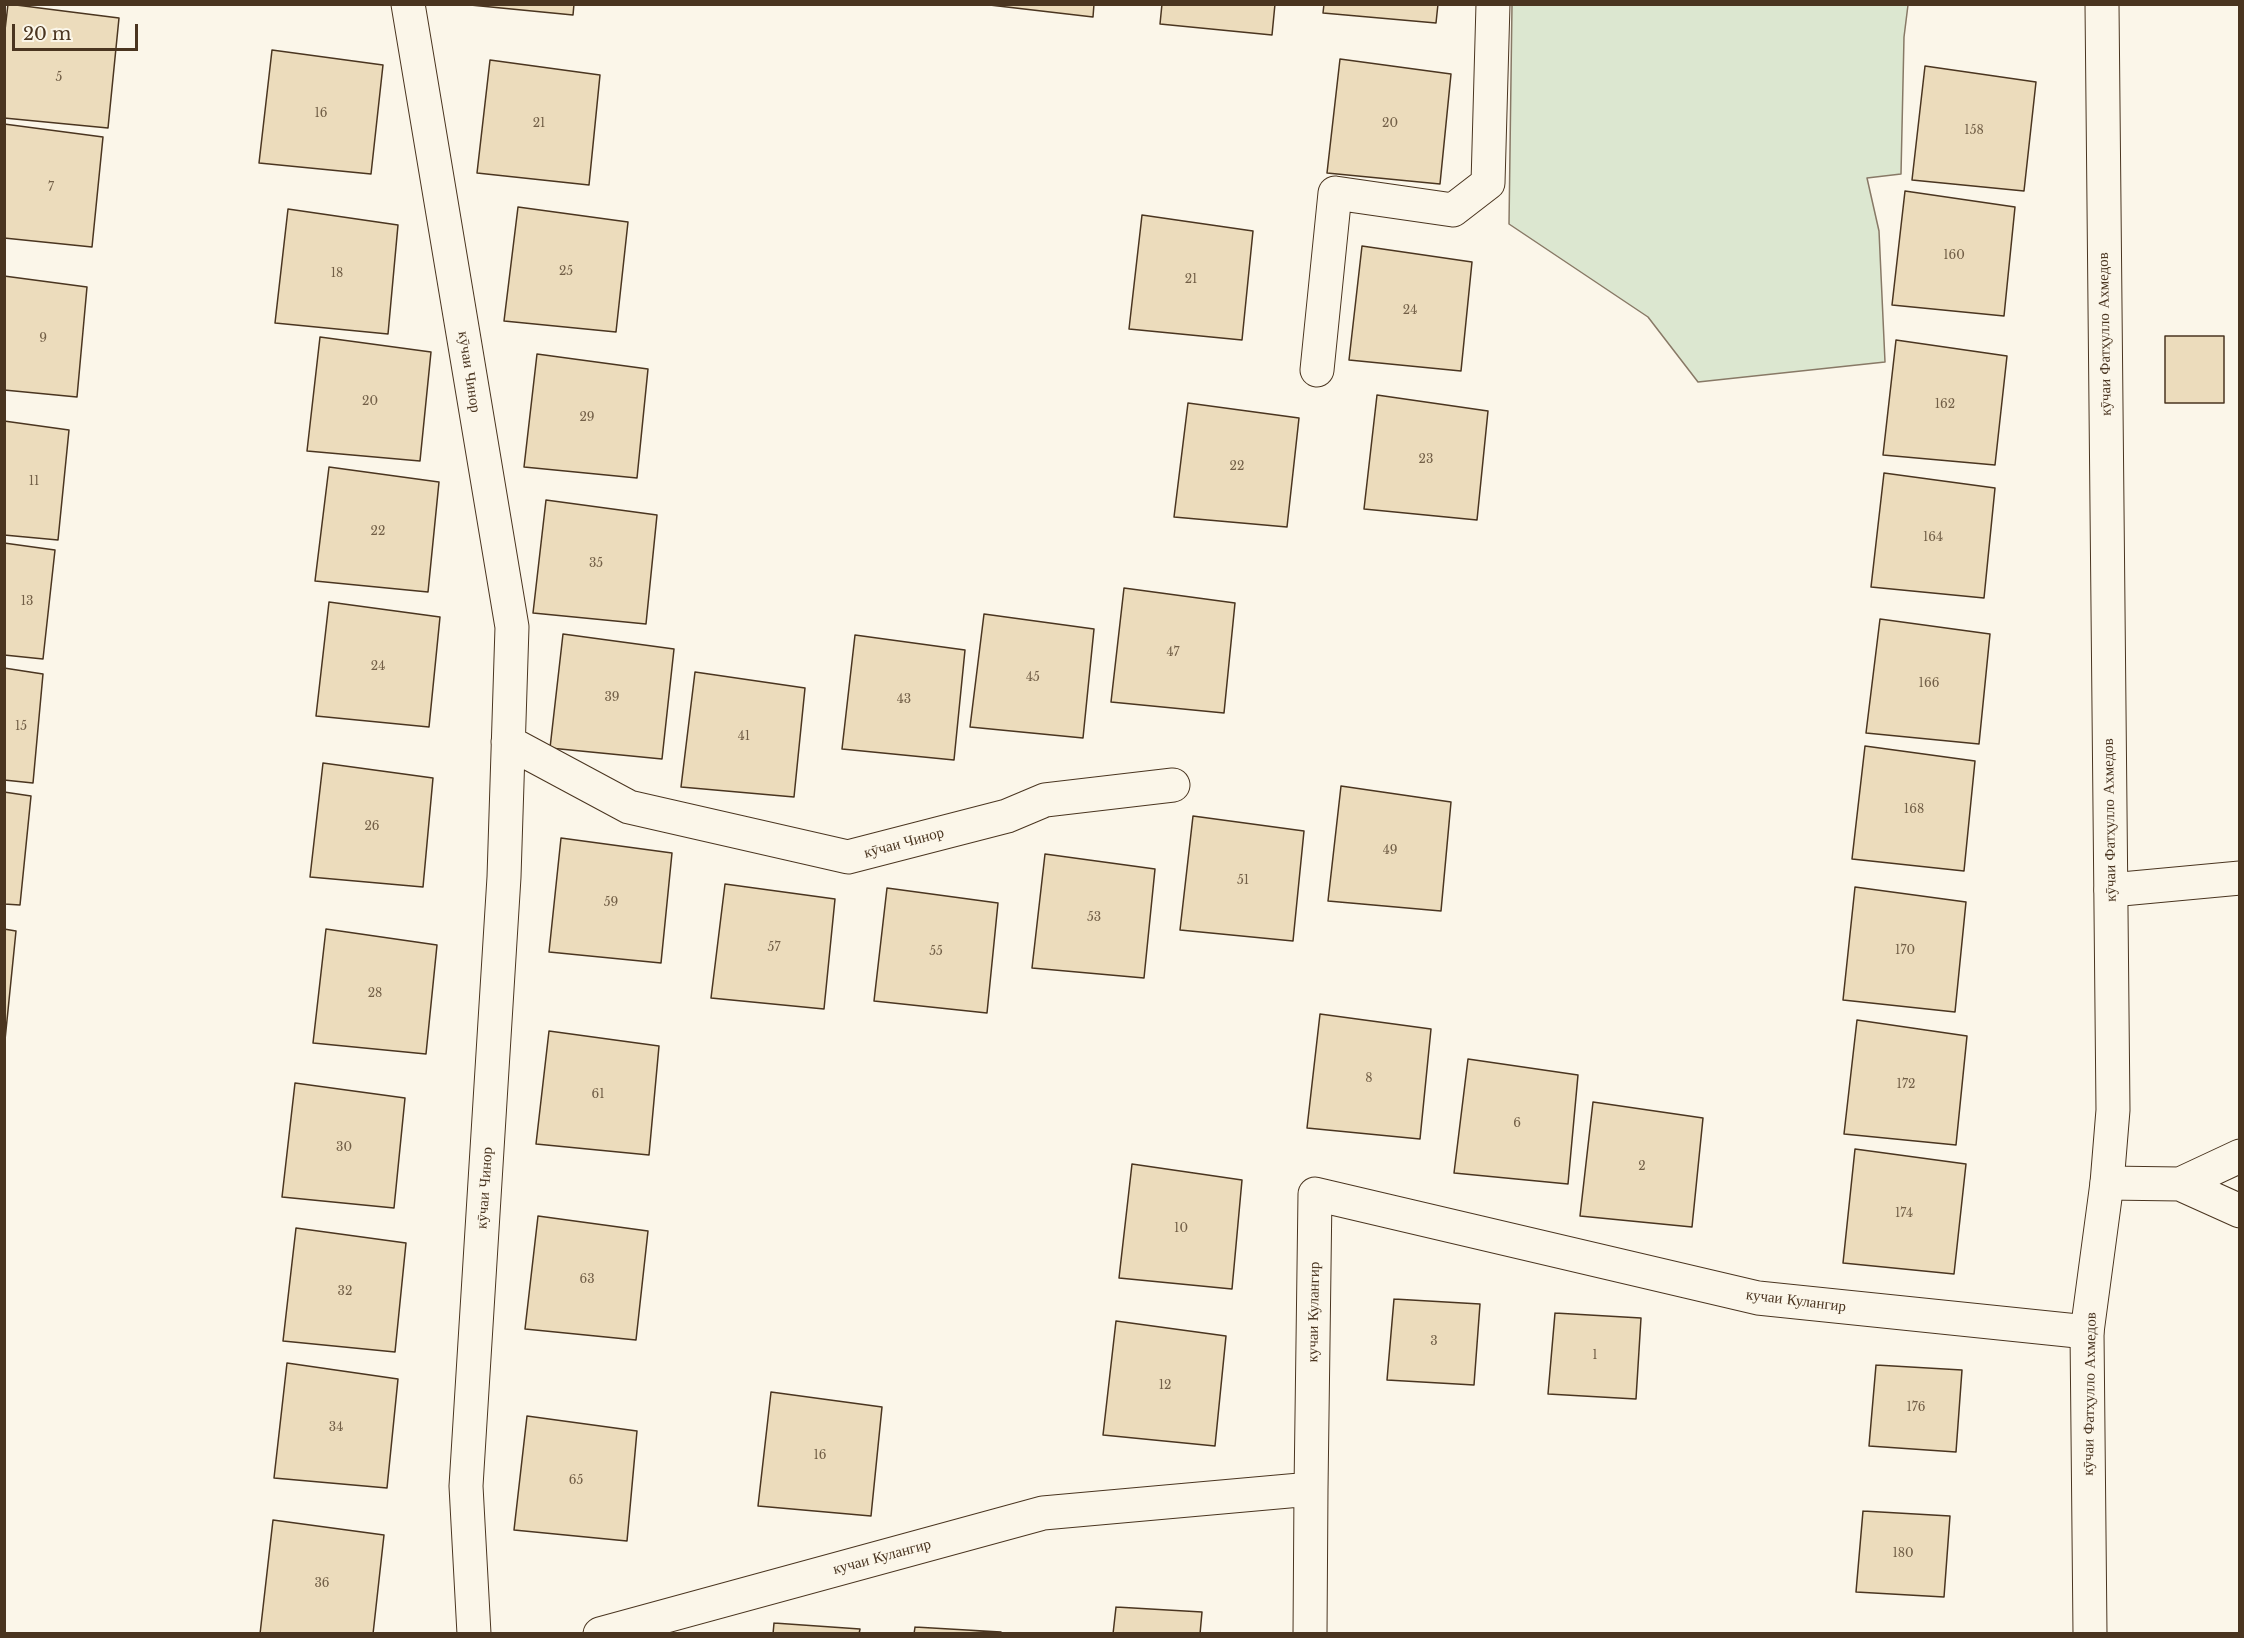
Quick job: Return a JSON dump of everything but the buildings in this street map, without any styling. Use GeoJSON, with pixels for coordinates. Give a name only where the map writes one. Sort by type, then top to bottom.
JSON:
{"type":"FeatureCollection","features":[{"type":"Feature","properties":{"kind":"street","name":"кӯчаи Чинор"},"geometry":{"type":"LineString","coordinates":[[408,4],[512,627],[504,877],[466,1486],[474,1634]]}},
{"type":"Feature","properties":{"kind":"street"},"geometry":{"type":"LineString","coordinates":[[1317,370],[1335,194],[1453,210],[1488,183],[1493,4]]}},
{"type":"Feature","properties":{"kind":"street","name":"кӯчаи Фатҳулло Ахмедов"},"geometry":{"type":"LineString","coordinates":[[2090,1634],[2087,1332],[2107,1183],[2113,1110],[2102,4]]}},
{"type":"Feature","properties":{"kind":"street","name":"кӯчаи Чинор"},"geometry":{"type":"LineString","coordinates":[[508,742],[629,807],[848,857],[1007,816],[1045,800],[1173,785]]}},
{"type":"Feature","properties":{"kind":"street"},"geometry":{"type":"LineString","coordinates":[[2111,890],[2240,878]]}},
{"type":"Feature","properties":{"kind":"street"},"geometry":{"type":"LineString","coordinates":[[2180,1184],[2240,1156]]}},
{"type":"Feature","properties":{"kind":"street"},"geometry":{"type":"LineString","coordinates":[[2107,1183],[2180,1184],[2240,1211]]}},
{"type":"Feature","properties":{"kind":"street","name":"кучаи Кулангир"},"geometry":{"type":"LineString","coordinates":[[600,1634],[1044,1514],[1311,1489],[1316,1194],[1758,1298],[2087,1332]]}},
{"type":"Feature","properties":{"kind":"street"},"geometry":{"type":"LineString","coordinates":[[1310,1634],[1311,1489]]}},
{"type":"Feature","properties":{"kind":"green space"},"geometry":{"type":"Polygon","coordinates":[[[1512,5],[1908,5],[1904,37],[1901,174],[1867,178],[1879,231],[1885,362],[1698,382],[1648,317],[1509,224],[1512,5]]]}}]}
